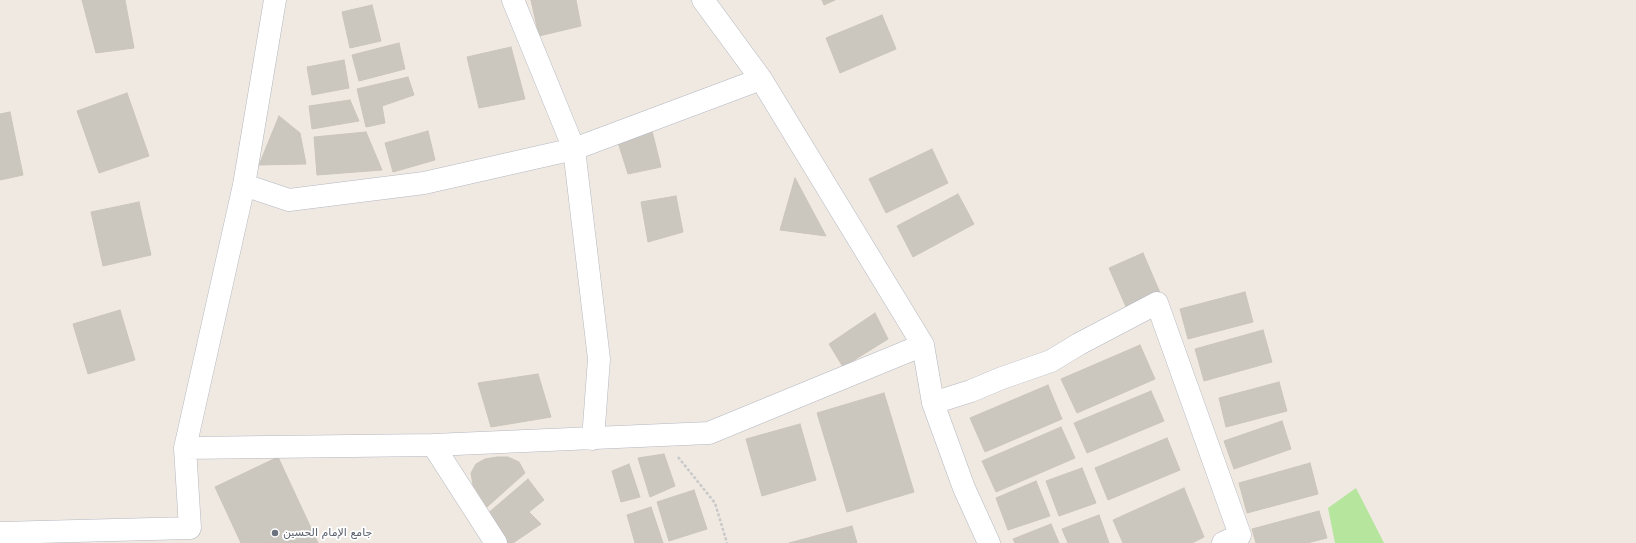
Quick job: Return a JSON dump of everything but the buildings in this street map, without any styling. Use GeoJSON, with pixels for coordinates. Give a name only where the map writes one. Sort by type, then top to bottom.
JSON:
{"type":"FeatureCollection","features":[{"type":"Feature","properties":{"kind":"street"},"geometry":{"type":"LineString","coordinates":[[0,533],[195,536],[185,448],[244,185],[275,0]]}},
{"type":"Feature","properties":{"kind":"street"},"geometry":{"type":"LineString","coordinates":[[513,0],[574,149],[599,359],[593,439]]}},
{"type":"Feature","properties":{"kind":"street"},"geometry":{"type":"LineString","coordinates":[[703,0],[761,79],[923,345],[933,403],[964,488],[989,543]]}},
{"type":"Feature","properties":{"kind":"street"},"geometry":{"type":"LineString","coordinates":[[244,185],[289,200],[424,183],[574,149],[761,79]]}},
{"type":"Feature","properties":{"kind":"street"},"geometry":{"type":"LineString","coordinates":[[933,403],[971,391],[1002,378],[1051,361],[1079,344],[1157,304],[1240,535],[1223,543]]}},
{"type":"Feature","properties":{"kind":"street"},"geometry":{"type":"LineString","coordinates":[[185,448],[433,445],[709,433],[923,345]]}},
{"type":"Feature","properties":{"kind":"street"},"geometry":{"type":"LineString","coordinates":[[433,445],[496,543]]}},
{"type":"Feature","properties":{"kind":"path"},"geometry":{"type":"LineString","coordinates":[[656,436],[686,466],[715,503],[727,543]]}},
{"type":"Feature","properties":{"kind":"green space"},"geometry":{"type":"Polygon","coordinates":[[[1356,488],[1384,543],[1335,543],[1328,508],[1356,488]]]}},
{"type":"Feature","properties":{"kind":"place","name":"جامع الإمام الحسين"},"geometry":{"type":"Point","coordinates":[275,533]}}]}
